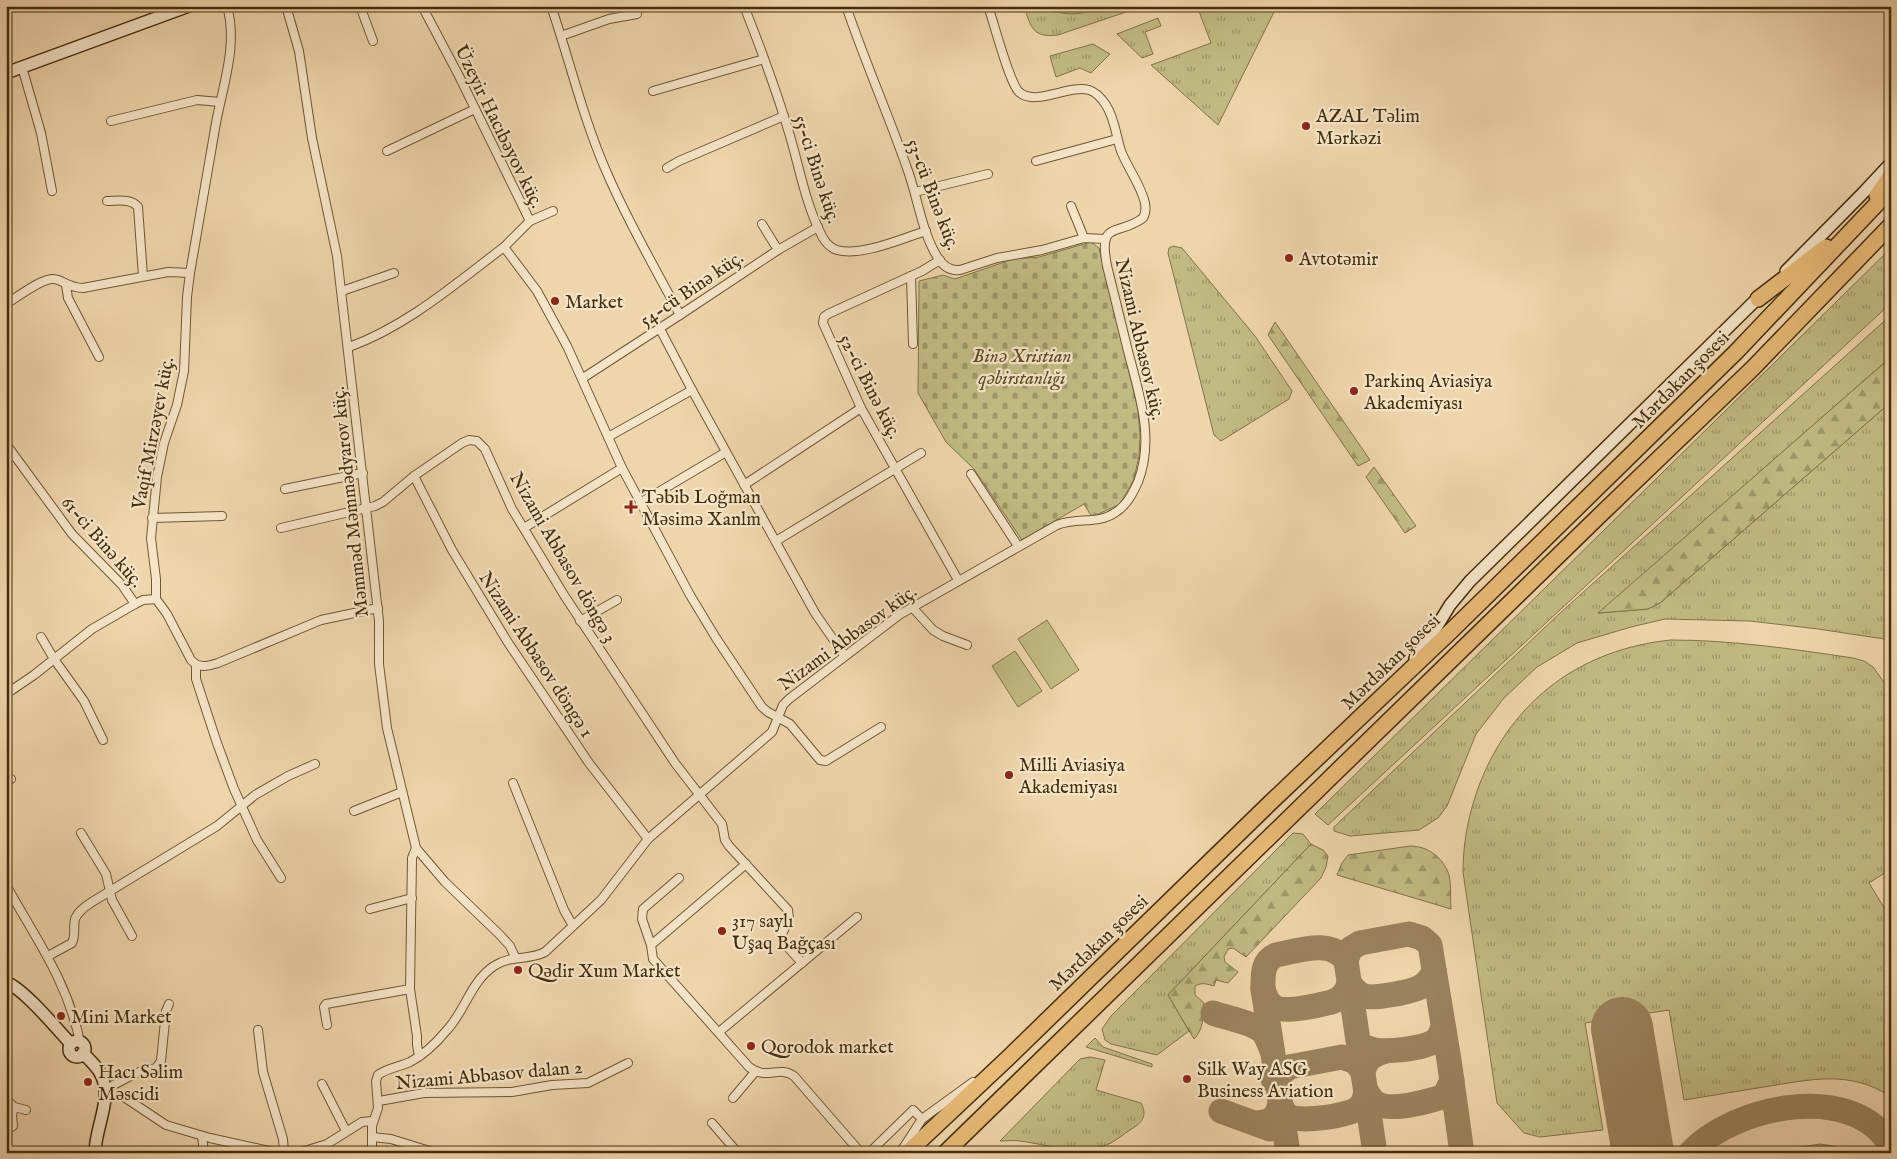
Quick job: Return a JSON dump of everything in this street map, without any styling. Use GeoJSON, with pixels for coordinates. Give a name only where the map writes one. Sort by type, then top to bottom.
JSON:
{"type":"FeatureCollection","features":[{"type":"Feature","properties":{"kind":"highway"},"geometry":{"type":"LineString","coordinates":[[1758,299],[1862,220],[1891,176]]}},
{"type":"Feature","properties":{"kind":"highway","name":"Mərdəkan şosesi"},"geometry":{"type":"LineString","coordinates":[[907,1153],[1008,1058],[1736,352],[1891,189]]}},
{"type":"Feature","properties":{"kind":"highway"},"geometry":{"type":"LineString","coordinates":[[944,1153],[1590,524],[1753,368],[1891,225]]}},
{"type":"Feature","properties":{"kind":"street","name":"Vaqif Mirzəyev küç."},"geometry":{"type":"LineString","coordinates":[[156,599],[156,579],[151,538],[152,518],[157,477],[164,444],[175,412],[184,371],[187,297],[190,273],[220,102],[228,70],[231,45],[230,20],[226,6]]}},
{"type":"Feature","properties":{"kind":"street","name":"Məmməd Məmmədyarov küç."},"geometry":{"type":"LineString","coordinates":[[286,6],[299,51],[312,138],[336,248],[368,508],[378,608],[382,692],[387,728],[402,792],[416,848],[445,882],[510,946],[515,957]]}},
{"type":"Feature","properties":{"kind":"street"},"geometry":{"type":"LineString","coordinates":[[360,6],[373,41]]}},
{"type":"Feature","properties":{"kind":"street","name":"Üzeyir Hacıbəyov küç."},"geometry":{"type":"LineString","coordinates":[[349,347],[366,341],[405,319],[441,294],[504,247],[530,221],[422,6]]}},
{"type":"Feature","properties":{"kind":"street"},"geometry":{"type":"LineString","coordinates":[[551,6],[572,75],[606,171],[625,213],[680,316]]}},
{"type":"Feature","properties":{"kind":"street","name":"55-ci Binə küç."},"geometry":{"type":"LineString","coordinates":[[744,6],[784,116],[805,194],[824,239],[831,247],[837,250],[850,251],[875,247],[926,231]]}},
{"type":"Feature","properties":{"kind":"street","name":"53-cü Binə küç."},"geometry":{"type":"LineString","coordinates":[[846,6],[914,192],[926,231],[940,260],[949,268],[960,270],[997,258],[1042,250],[1084,238],[1105,239]]}},
{"type":"Feature","properties":{"kind":"street"},"geometry":{"type":"LineString","coordinates":[[988,6],[1010,76],[1019,92],[1031,97],[1074,89],[1090,90],[1099,96],[1109,110],[1126,162],[1144,197],[1146,214],[1139,221],[1115,229],[1105,239]]}},
{"type":"Feature","properties":{"kind":"street"},"geometry":{"type":"LineString","coordinates":[[6,73],[184,7]]}},
{"type":"Feature","properties":{"kind":"street"},"geometry":{"type":"LineString","coordinates":[[561,36],[609,19],[637,14]]}},
{"type":"Feature","properties":{"kind":"street"},"geometry":{"type":"LineString","coordinates":[[654,91],[764,59]]}},
{"type":"Feature","properties":{"kind":"street"},"geometry":{"type":"LineString","coordinates":[[22,67],[41,133],[52,191]]}},
{"type":"Feature","properties":{"kind":"street"},"geometry":{"type":"LineString","coordinates":[[111,121],[197,100],[220,102]]}},
{"type":"Feature","properties":{"kind":"street"},"geometry":{"type":"LineString","coordinates":[[387,151],[475,109]]}},
{"type":"Feature","properties":{"kind":"street"},"geometry":{"type":"LineString","coordinates":[[667,168],[679,161],[784,116]]}},
{"type":"Feature","properties":{"kind":"street"},"geometry":{"type":"LineString","coordinates":[[1036,161],[1117,139]]}},
{"type":"Feature","properties":{"kind":"street"},"geometry":{"type":"LineString","coordinates":[[1378,700],[1424,647],[1450,605],[1470,580],[1758,299],[1891,163]]}},
{"type":"Feature","properties":{"kind":"street"},"geometry":{"type":"LineString","coordinates":[[914,192],[988,174]]}},
{"type":"Feature","properties":{"kind":"street"},"geometry":{"type":"LineString","coordinates":[[107,201],[135,203],[138,207],[144,276]]}},
{"type":"Feature","properties":{"kind":"street"},"geometry":{"type":"LineString","coordinates":[[1071,206],[1084,238]]}},
{"type":"Feature","properties":{"kind":"street"},"geometry":{"type":"LineString","coordinates":[[530,221],[553,210]]}},
{"type":"Feature","properties":{"kind":"street"},"geometry":{"type":"LineString","coordinates":[[762,224],[778,250]]}},
{"type":"Feature","properties":{"kind":"street","name":"54-cü Binə küç."},"geometry":{"type":"LineString","coordinates":[[583,378],[778,250],[818,227]]}},
{"type":"Feature","properties":{"kind":"street","name":"Nizami Abbasov küç."},"geometry":{"type":"LineString","coordinates":[[372,1153],[372,1121],[379,1101],[376,1081],[378,1075],[411,1062],[420,1056],[456,1021],[478,983],[489,970],[506,959],[539,955],[545,952],[608,892],[648,839],[772,732],[783,705],[788,699],[844,655],[912,607],[958,580],[1063,522],[1099,520],[1109,517],[1123,507],[1135,490],[1141,474],[1146,452],[1146,424],[1107,266],[1104,249],[1105,239]]}},
{"type":"Feature","properties":{"kind":"street"},"geometry":{"type":"LineString","coordinates":[[504,247],[538,291],[568,346],[622,468],[640,503],[690,595],[762,707],[790,724],[820,760],[826,761],[882,727]]}},
{"type":"Feature","properties":{"kind":"street","name":"52-ci Binə küç."},"geometry":{"type":"LineString","coordinates":[[940,260],[911,276],[828,314],[823,320],[824,328],[861,408],[958,580]]}},
{"type":"Feature","properties":{"kind":"street"},"geometry":{"type":"LineString","coordinates":[[6,304],[48,279],[83,288],[168,272],[190,273]]}},
{"type":"Feature","properties":{"kind":"street"},"geometry":{"type":"LineString","coordinates":[[342,291],[394,273]]}},
{"type":"Feature","properties":{"kind":"street"},"geometry":{"type":"LineString","coordinates":[[911,276],[913,344]]}},
{"type":"Feature","properties":{"kind":"street"},"geometry":{"type":"LineString","coordinates":[[66,285],[68,298],[99,357]]}},
{"type":"Feature","properties":{"kind":"street"},"geometry":{"type":"LineString","coordinates":[[660,329],[820,622],[844,655]]}},
{"type":"Feature","properties":{"kind":"street"},"geometry":{"type":"LineString","coordinates":[[608,437],[692,390]]}},
{"type":"Feature","properties":{"kind":"street"},"geometry":{"type":"LineString","coordinates":[[744,485],[861,408]]}},
{"type":"Feature","properties":{"kind":"street","name":"Nizami Abbasov döngə 3"},"geometry":{"type":"LineString","coordinates":[[281,528],[368,508],[383,502],[414,476],[462,443],[469,440],[477,441],[485,449],[512,509],[580,621],[675,763],[722,824],[725,840],[788,910],[789,919],[781,936],[802,963]]}},
{"type":"Feature","properties":{"kind":"street","name":"61-ci Binə küç."},"geometry":{"type":"LineString","coordinates":[[6,444],[72,534],[122,585],[135,604],[92,629],[6,694]]}},
{"type":"Feature","properties":{"kind":"street"},"geometry":{"type":"LineString","coordinates":[[640,503],[726,452]]}},
{"type":"Feature","properties":{"kind":"street"},"geometry":{"type":"LineString","coordinates":[[776,541],[921,453]]}},
{"type":"Feature","properties":{"kind":"street"},"geometry":{"type":"LineString","coordinates":[[524,528],[622,468]]}},
{"type":"Feature","properties":{"kind":"street"},"geometry":{"type":"LineString","coordinates":[[285,489],[363,473]]}},
{"type":"Feature","properties":{"kind":"street"},"geometry":{"type":"LineString","coordinates":[[971,474],[1018,546]]}},
{"type":"Feature","properties":{"kind":"street","name":"Nizami Abbasov döngə 1"},"geometry":{"type":"LineString","coordinates":[[414,476],[452,550],[507,641],[589,763],[648,839]]}},
{"type":"Feature","properties":{"kind":"street"},"geometry":{"type":"LineString","coordinates":[[152,518],[222,516]]}},
{"type":"Feature","properties":{"kind":"street"},"geometry":{"type":"LineString","coordinates":[[135,604],[156,599],[167,614],[182,644],[196,665],[196,679],[228,773],[257,840],[281,878]]}},
{"type":"Feature","properties":{"kind":"street"},"geometry":{"type":"LineString","coordinates":[[580,621],[617,600]]}},
{"type":"Feature","properties":{"kind":"street"},"geometry":{"type":"LineString","coordinates":[[912,607],[933,630],[943,636],[967,644]]}},
{"type":"Feature","properties":{"kind":"street"},"geometry":{"type":"LineString","coordinates":[[196,665],[208,666],[218,663],[321,620],[378,608]]}},
{"type":"Feature","properties":{"kind":"street"},"geometry":{"type":"LineString","coordinates":[[41,637],[84,701],[103,740]]}},
{"type":"Feature","properties":{"kind":"street"},"geometry":{"type":"LineString","coordinates":[[48,956],[72,943],[75,937],[75,920],[82,910],[111,890],[205,834],[242,804],[269,786],[315,764]]}},
{"type":"Feature","properties":{"kind":"street"},"geometry":{"type":"LineString","coordinates":[[514,783],[564,910],[573,926]]}},
{"type":"Feature","properties":{"kind":"street"},"geometry":{"type":"LineString","coordinates":[[354,811],[402,792]]}},
{"type":"Feature","properties":{"kind":"street"},"geometry":{"type":"LineString","coordinates":[[81,833],[106,874],[114,905],[132,936]]}},
{"type":"Feature","properties":{"kind":"street"},"geometry":{"type":"LineString","coordinates":[[416,848],[412,858],[410,989],[420,1056]]}},
{"type":"Feature","properties":{"kind":"street"},"geometry":{"type":"LineString","coordinates":[[651,945],[746,864]]}},
{"type":"Feature","properties":{"kind":"street"},"geometry":{"type":"LineString","coordinates":[[679,878],[643,909],[642,919],[651,945],[653,959],[749,1067],[755,1072],[764,1074],[782,1072],[794,1076],[861,1153]]}},
{"type":"Feature","properties":{"kind":"street"},"geometry":{"type":"LineString","coordinates":[[6,884],[48,956],[67,996],[78,1047]]}},
{"type":"Feature","properties":{"kind":"street"},"geometry":{"type":"LineString","coordinates":[[370,909],[412,898]]}},
{"type":"Feature","properties":{"kind":"street"},"geometry":{"type":"LineString","coordinates":[[719,1032],[857,917]]}},
{"type":"Feature","properties":{"kind":"street"},"geometry":{"type":"LineString","coordinates":[[6,982],[18,990],[47,1017],[78,1047],[100,1072],[106,1089],[105,1101],[96,1134],[95,1153]]}},
{"type":"Feature","properties":{"kind":"street"},"geometry":{"type":"LineString","coordinates":[[327,1025],[324,1007],[326,1004],[410,989]]}},
{"type":"Feature","properties":{"kind":"street"},"geometry":{"type":"LineString","coordinates":[[106,1089],[126,1078],[159,1065],[166,1011],[169,1004]]}},
{"type":"Feature","properties":{"kind":"street"},"geometry":{"type":"LineString","coordinates":[[258,1030],[263,1072],[283,1138],[284,1153]]}},
{"type":"Feature","properties":{"kind":"street"},"geometry":{"type":"LineString","coordinates":[[900,1153],[922,1119],[1008,1058]]}},
{"type":"Feature","properties":{"kind":"street","name":"Nizami Abbasov dalan 2"},"geometry":{"type":"LineString","coordinates":[[379,1101],[424,1093],[512,1092],[552,1085],[588,1083],[628,1063]]}},
{"type":"Feature","properties":{"kind":"street"},"geometry":{"type":"LineString","coordinates":[[733,1098],[755,1072]]}},
{"type":"Feature","properties":{"kind":"street"},"geometry":{"type":"LineString","coordinates":[[322,1084],[346,1131]]}},
{"type":"Feature","properties":{"kind":"street"},"geometry":{"type":"LineString","coordinates":[[106,1089],[127,1099],[166,1125],[202,1136],[278,1153]]}},
{"type":"Feature","properties":{"kind":"street"},"geometry":{"type":"LineString","coordinates":[[6,1099],[14,1107],[26,1110]]}},
{"type":"Feature","properties":{"kind":"street"},"geometry":{"type":"LineString","coordinates":[[6,1130],[13,1126],[12,1115],[14,1107]]}},
{"type":"Feature","properties":{"kind":"street"},"geometry":{"type":"LineString","coordinates":[[869,1153],[913,1110],[922,1119]]}},
{"type":"Feature","properties":{"kind":"street"},"geometry":{"type":"LineString","coordinates":[[298,1153],[327,1144],[362,1122],[372,1121]]}},
{"type":"Feature","properties":{"kind":"street"},"geometry":{"type":"LineString","coordinates":[[712,1123],[738,1153]]}},
{"type":"Feature","properties":{"kind":"street"},"geometry":{"type":"LineString","coordinates":[[202,1136],[204,1153]]}},
{"type":"Feature","properties":{"kind":"street"},"geometry":{"type":"LineString","coordinates":[[372,1137],[391,1139],[436,1153]]}},
{"type":"Feature","properties":{"kind":"green space"},"geometry":{"type":"Polygon","coordinates":[[[1024,6],[1041,6],[1054,12],[1089,12],[1104,6],[1127,6],[1129,11],[1050,36],[1043,35],[1034,30],[1024,6]]]}},
{"type":"Feature","properties":{"kind":"green space"},"geometry":{"type":"Polygon","coordinates":[[[1041,6],[1104,6],[1087,12],[1072,14],[1057,12],[1041,6]]]}},
{"type":"Feature","properties":{"kind":"green space"},"geometry":{"type":"Polygon","coordinates":[[[1197,6],[1277,6],[1218,125],[1151,65],[1211,43],[1197,6]]]}},
{"type":"Feature","properties":{"kind":"green space"},"geometry":{"type":"Polygon","coordinates":[[[1158,18],[1161,26],[1145,32],[1153,54],[1142,58],[1117,34],[1158,18]]]}},
{"type":"Feature","properties":{"kind":"green space"},"geometry":{"type":"Polygon","coordinates":[[[1093,44],[1110,54],[1091,73],[1080,68],[1056,77],[1050,56],[1093,44]]]}},
{"type":"Feature","properties":{"kind":"green space","name":"Binə Xristian qəbirstanlığı"},"geometry":{"type":"Polygon","coordinates":[[[1091,242],[1099,248],[1138,409],[1139,456],[1134,479],[1120,504],[1092,517],[1084,504],[1022,540],[974,469],[946,442],[918,393],[919,281],[943,275],[955,279],[1013,259],[1039,257],[1091,242]]]}},
{"type":"Feature","properties":{"kind":"green space"},"geometry":{"type":"Polygon","coordinates":[[[1173,246],[1182,248],[1255,336],[1292,391],[1289,399],[1221,441],[1214,435],[1168,253],[1169,248],[1173,246]]]}},
{"type":"Feature","properties":{"kind":"green space"},"geometry":{"type":"Polygon","coordinates":[[[1891,248],[1891,303],[1328,825],[1315,814],[1891,248]]]}},
{"type":"Feature","properties":{"kind":"green space"},"geometry":{"type":"Polygon","coordinates":[[[1891,315],[1891,357],[1599,613],[1648,609],[1660,603],[1891,402],[1891,640],[1750,621],[1665,619],[1577,643],[1537,667],[1504,698],[1476,734],[1447,806],[1438,818],[1419,830],[1350,836],[1334,831],[1334,827],[1559,614],[1891,315]]]}},
{"type":"Feature","properties":{"kind":"green space"},"geometry":{"type":"Polygon","coordinates":[[[1275,322],[1370,460],[1358,466],[1268,335],[1275,322]]]}},
{"type":"Feature","properties":{"kind":"green space"},"geometry":{"type":"Polygon","coordinates":[[[1891,357],[1891,402],[1660,603],[1648,609],[1598,613],[1891,357]]]}},
{"type":"Feature","properties":{"kind":"green space"},"geometry":{"type":"Polygon","coordinates":[[[1374,467],[1416,526],[1405,533],[1366,477],[1374,467]]]}},
{"type":"Feature","properties":{"kind":"green space"},"geometry":{"type":"Polygon","coordinates":[[[1047,620],[1079,670],[1051,689],[1018,639],[1047,620]]]}},
{"type":"Feature","properties":{"kind":"green space"},"geometry":{"type":"Polygon","coordinates":[[[1671,640],[1740,643],[1853,658],[1864,661],[1873,667],[1891,692],[1891,869],[1869,883],[1891,919],[1891,1097],[1876,1088],[1860,1083],[1829,1079],[1797,1082],[1684,1100],[1669,1010],[1585,1023],[1603,1130],[1540,1137],[1524,1133],[1497,1103],[1463,872],[1465,838],[1473,805],[1480,783],[1494,753],[1511,726],[1531,703],[1554,683],[1580,667],[1608,654],[1639,645],[1671,640]]]}},
{"type":"Feature","properties":{"kind":"green space"},"geometry":{"type":"Polygon","coordinates":[[[1015,651],[1042,691],[1018,707],[992,666],[1015,651]]]}},
{"type":"Feature","properties":{"kind":"green space"},"geometry":{"type":"Polygon","coordinates":[[[1293,833],[1303,834],[1311,844],[1168,995],[1189,1031],[1157,1055],[1111,1044],[1105,1040],[1102,1029],[1111,1016],[1293,833]]]}},
{"type":"Feature","properties":{"kind":"green space"},"geometry":{"type":"Polygon","coordinates":[[[1311,844],[1323,850],[1328,856],[1321,878],[1246,957],[1233,948],[1228,949],[1224,957],[1225,962],[1238,972],[1228,983],[1216,980],[1214,986],[1202,984],[1195,986],[1195,995],[1204,1003],[1201,1027],[1194,1039],[1168,995],[1311,844]]]}},
{"type":"Feature","properties":{"kind":"green space"},"geometry":{"type":"Polygon","coordinates":[[[1410,846],[1428,850],[1442,861],[1450,880],[1451,909],[1337,875],[1348,855],[1410,846]]]}},
{"type":"Feature","properties":{"kind":"green space"},"geometry":{"type":"Polygon","coordinates":[[[1095,1038],[1103,1047],[1152,1064],[1152,1067],[1086,1047],[1095,1038]]]}},
{"type":"Feature","properties":{"kind":"green space"},"geometry":{"type":"Polygon","coordinates":[[[1090,1057],[1105,1060],[1096,1090],[1141,1103],[1144,1115],[1138,1125],[1111,1143],[1088,1149],[1065,1149],[1017,1141],[1000,1141],[1080,1059],[1090,1057]]]}},
{"type":"Feature","properties":{"kind":"green space"},"geometry":{"type":"Polygon","coordinates":[[[1820,1144],[1834,1146],[1850,1153],[1762,1153],[1820,1144]]]}},
{"type":"Feature","properties":{"kind":"taxiway"},"geometry":{"type":"LineString","coordinates":[[1346,961],[1350,949],[1360,943],[1409,934],[1422,938],[1430,945],[1462,1153]]}},
{"type":"Feature","properties":{"kind":"taxiway"},"geometry":{"type":"LineString","coordinates":[[1288,1153],[1263,989],[1263,974],[1268,961],[1276,955],[1314,948],[1332,950],[1340,954],[1346,961],[1375,1153]]}},
{"type":"Feature","properties":{"kind":"taxiway"},"geometry":{"type":"LineString","coordinates":[[1263,989],[1265,996],[1273,1006],[1293,1009],[1332,1002],[1343,995],[1349,983],[1360,994],[1369,997],[1411,991],[1426,983],[1434,971]]}},
{"type":"Feature","properties":{"kind":"taxiway"},"geometry":{"type":"LineString","coordinates":[[1213,1013],[1259,1029],[1263,1032],[1272,1050]]}},
{"type":"Feature","properties":{"kind":"taxiway"},"geometry":{"type":"LineString","coordinates":[[1368,1048],[1383,1051],[1422,1046],[1437,1040],[1443,1028]]}},
{"type":"Feature","properties":{"kind":"taxiway"},"geometry":{"type":"LineString","coordinates":[[1273,1079],[1277,1085],[1279,1076],[1289,1067],[1342,1057],[1356,1062],[1363,1072],[1370,1059],[1383,1052]]}},
{"type":"Feature","properties":{"kind":"taxiway"},"geometry":{"type":"LineString","coordinates":[[1366,1091],[1374,1102],[1382,1106],[1408,1105],[1442,1097],[1452,1080]]}},
{"type":"Feature","properties":{"kind":"taxiway"},"geometry":{"type":"LineString","coordinates":[[1256,1123],[1266,1122],[1275,1116],[1280,1103],[1287,1115],[1294,1118],[1313,1119],[1345,1114],[1360,1106],[1366,1091]]}},
{"type":"Feature","properties":{"kind":"taxiway"},"geometry":{"type":"LineString","coordinates":[[1690,1153],[1709,1136],[1734,1123],[1762,1113],[1792,1107],[1822,1107],[1850,1113],[1873,1125],[1891,1146]]}},
{"type":"Feature","properties":{"kind":"taxiway"},"geometry":{"type":"LineString","coordinates":[[1221,1111],[1270,1129]]}},
{"type":"Feature","properties":{"kind":"runway"},"geometry":{"type":"LineString","coordinates":[[1622,1028],[1643,1153]]}},
{"type":"Feature","properties":{"kind":"place","name":"AZAL Təlim Mərkəzi"},"geometry":{"type":"Point","coordinates":[1306,126]}},
{"type":"Feature","properties":{"kind":"place","name":"Avtotəmir"},"geometry":{"type":"Point","coordinates":[1289,258]}},
{"type":"Feature","properties":{"kind":"place","name":"Market"},"geometry":{"type":"Point","coordinates":[555,301]}},
{"type":"Feature","properties":{"kind":"place","name":"Parkinq Aviasiya Akademiyası"},"geometry":{"type":"Point","coordinates":[1354,391]}},
{"type":"Feature","properties":{"kind":"place","name":"Təbib Loğman Məsimə Xanlm"},"geometry":{"type":"Point","coordinates":[631,507]}},
{"type":"Feature","properties":{"kind":"place","name":"Milli Aviasiya Akademiyası"},"geometry":{"type":"Point","coordinates":[1009,775]}},
{"type":"Feature","properties":{"kind":"place","name":"317 saylı Uşaq Bağçası"},"geometry":{"type":"Point","coordinates":[722,931]}},
{"type":"Feature","properties":{"kind":"place","name":"Qədir Xum Market"},"geometry":{"type":"Point","coordinates":[518,970]}},
{"type":"Feature","properties":{"kind":"place","name":"Mini Market"},"geometry":{"type":"Point","coordinates":[61,1016]}},
{"type":"Feature","properties":{"kind":"place","name":"Qorodok market"},"geometry":{"type":"Point","coordinates":[751,1046]}},
{"type":"Feature","properties":{"kind":"place","name":"Silk Way ASG Business Aviation"},"geometry":{"type":"Point","coordinates":[1187,1079]}},
{"type":"Feature","properties":{"kind":"place","name":"Hacı Səlim Məscidi"},"geometry":{"type":"Point","coordinates":[88,1082]}}]}
